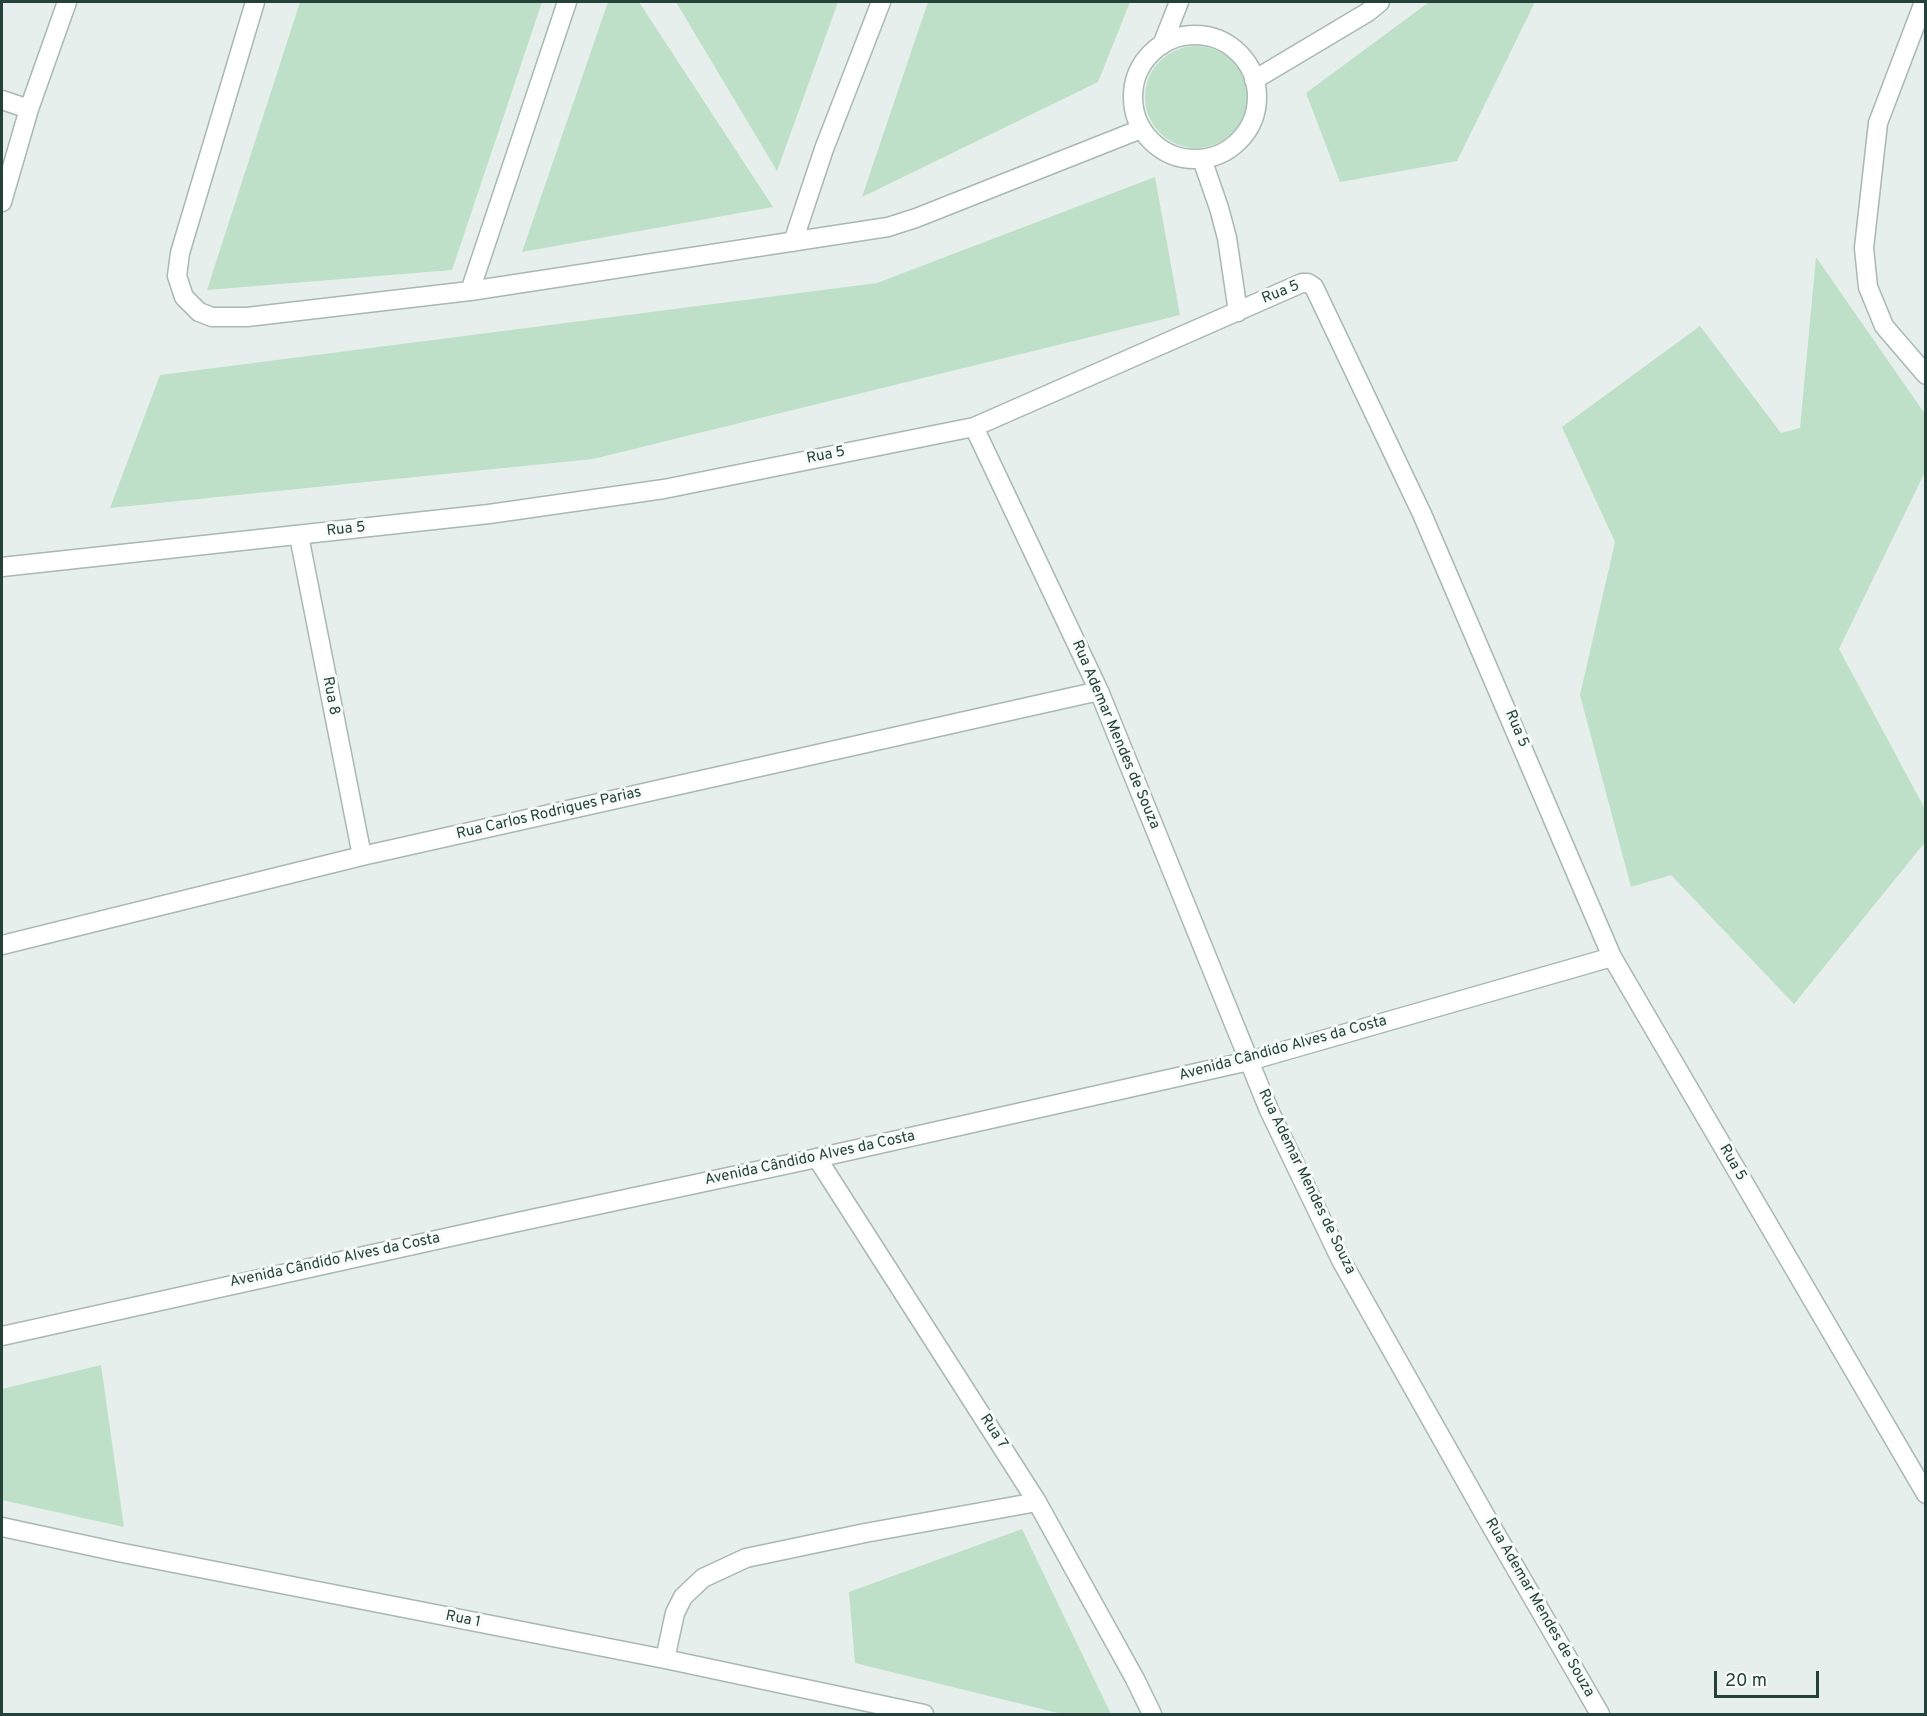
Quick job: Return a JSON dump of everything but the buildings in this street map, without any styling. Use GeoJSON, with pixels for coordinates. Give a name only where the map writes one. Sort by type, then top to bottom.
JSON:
{"type":"FeatureCollection","features":[{"type":"Feature","properties":{"kind":"street"},"geometry":{"type":"LineString","coordinates":[[2,202],[29,109],[66,2]]}},
{"type":"Feature","properties":{"kind":"street"},"geometry":{"type":"LineString","coordinates":[[255,2],[180,253],[177,276],[184,297],[199,312],[212,317],[247,317],[470,291],[888,227],[1142,129]]}},
{"type":"Feature","properties":{"kind":"street"},"geometry":{"type":"LineString","coordinates":[[470,291],[567,2]]}},
{"type":"Feature","properties":{"kind":"street"},"geometry":{"type":"LineString","coordinates":[[793,242],[824,149],[881,2]]}},
{"type":"Feature","properties":{"kind":"street"},"geometry":{"type":"LineString","coordinates":[[1162,45],[1179,2]]}},
{"type":"Feature","properties":{"kind":"street"},"geometry":{"type":"LineString","coordinates":[[1254,80],[1368,12],[1380,2]]}},
{"type":"Feature","properties":{"kind":"street"},"geometry":{"type":"LineString","coordinates":[[1924,2],[1878,123],[1864,248],[1868,287],[1884,326],[1926,375]]}},
{"type":"Feature","properties":{"kind":"street"},"geometry":{"type":"LineString","coordinates":[[1188,36],[1205,36],[1222,41],[1236,51],[1247,64],[1254,80],[1257,98],[1254,116],[1240,141],[1219,155],[1202,159],[1184,159],[1167,153],[1152,143],[1142,129],[1135,112],[1133,95],[1136,78],[1144,62],[1162,45],[1188,36]]}},
{"type":"Feature","properties":{"kind":"street"},"geometry":{"type":"LineString","coordinates":[[2,100],[29,109]]}},
{"type":"Feature","properties":{"kind":"street"},"geometry":{"type":"LineString","coordinates":[[1202,159],[1227,238],[1238,312]]}},
{"type":"Feature","properties":{"kind":"street","name":"Rua 5"},"geometry":{"type":"LineString","coordinates":[[2,567],[489,514],[664,489],[974,427],[1302,283],[1308,283],[1314,287],[1422,514],[1612,957],[1926,1494]]}},
{"type":"Feature","properties":{"kind":"street","name":"Rua Ademar Mendes de Souza"},"geometry":{"type":"LineString","coordinates":[[974,427],[1099,691],[1269,1110],[1341,1260],[1600,1714]]}},
{"type":"Feature","properties":{"kind":"street","name":"Rua 8"},"geometry":{"type":"LineString","coordinates":[[299,536],[362,856]]}},
{"type":"Feature","properties":{"kind":"street","name":"Rua Carlos Rodrigues Parias"},"geometry":{"type":"LineString","coordinates":[[2,945],[362,856],[1099,691]]}},
{"type":"Feature","properties":{"kind":"street","name":"Avenida Cândido Alves da Costa"},"geometry":{"type":"LineString","coordinates":[[2,1336],[513,1222],[818,1158],[1249,1061],[1612,957]]}},
{"type":"Feature","properties":{"kind":"street","name":"Rua 7"},"geometry":{"type":"LineString","coordinates":[[818,1158],[1037,1502],[1152,1714]]}},
{"type":"Feature","properties":{"kind":"street"},"geometry":{"type":"LineString","coordinates":[[665,1659],[675,1613],[683,1597],[703,1578],[746,1558],[865,1533],[1037,1502]]}},
{"type":"Feature","properties":{"kind":"street","name":"Rua 1"},"geometry":{"type":"LineString","coordinates":[[2,1527],[118,1552],[665,1659],[924,1714]]}},
{"type":"Feature","properties":{"kind":"green space"},"geometry":{"type":"Polygon","coordinates":[[[300,2],[542,2],[452,270],[207,290],[300,2]]]}},
{"type":"Feature","properties":{"kind":"green space"},"geometry":{"type":"Polygon","coordinates":[[[608,2],[639,2],[773,207],[522,252],[608,2]]]}},
{"type":"Feature","properties":{"kind":"green space"},"geometry":{"type":"Polygon","coordinates":[[[676,2],[838,2],[777,171],[676,2]]]}},
{"type":"Feature","properties":{"kind":"green space"},"geometry":{"type":"Polygon","coordinates":[[[928,2],[1130,2],[1098,82],[862,197],[928,2]]]}},
{"type":"Feature","properties":{"kind":"green space"},"geometry":{"type":"Polygon","coordinates":[[[1429,2],[1535,2],[1457,161],[1340,182],[1306,93],[1429,2]]]}},
{"type":"Feature","properties":{"kind":"green space"},"geometry":{"type":"Polygon","coordinates":[[[1196,46],[1216,50],[1232,61],[1243,77],[1247,97],[1243,117],[1232,133],[1216,144],[1196,148],[1176,144],[1160,133],[1149,117],[1145,97],[1149,77],[1160,61],[1176,50],[1196,46]]]}},
{"type":"Feature","properties":{"kind":"green space"},"geometry":{"type":"Polygon","coordinates":[[[1155,177],[1180,315],[593,459],[110,508],[160,375],[877,283],[1155,177]]]}},
{"type":"Feature","properties":{"kind":"green space"},"geometry":{"type":"Polygon","coordinates":[[[1816,257],[1925,414],[1925,472],[1839,649],[1925,809],[1926,841],[1794,1004],[1671,875],[1631,887],[1580,695],[1615,542],[1562,427],[1700,326],[1781,433],[1800,428],[1816,257]]]}},
{"type":"Feature","properties":{"kind":"green space"},"geometry":{"type":"Polygon","coordinates":[[[101,1365],[124,1527],[2,1500],[2,1389],[101,1365]]]}},
{"type":"Feature","properties":{"kind":"green space"},"geometry":{"type":"Polygon","coordinates":[[[1022,1529],[1111,1714],[1062,1714],[855,1663],[849,1592],[1022,1529]]]}}]}
